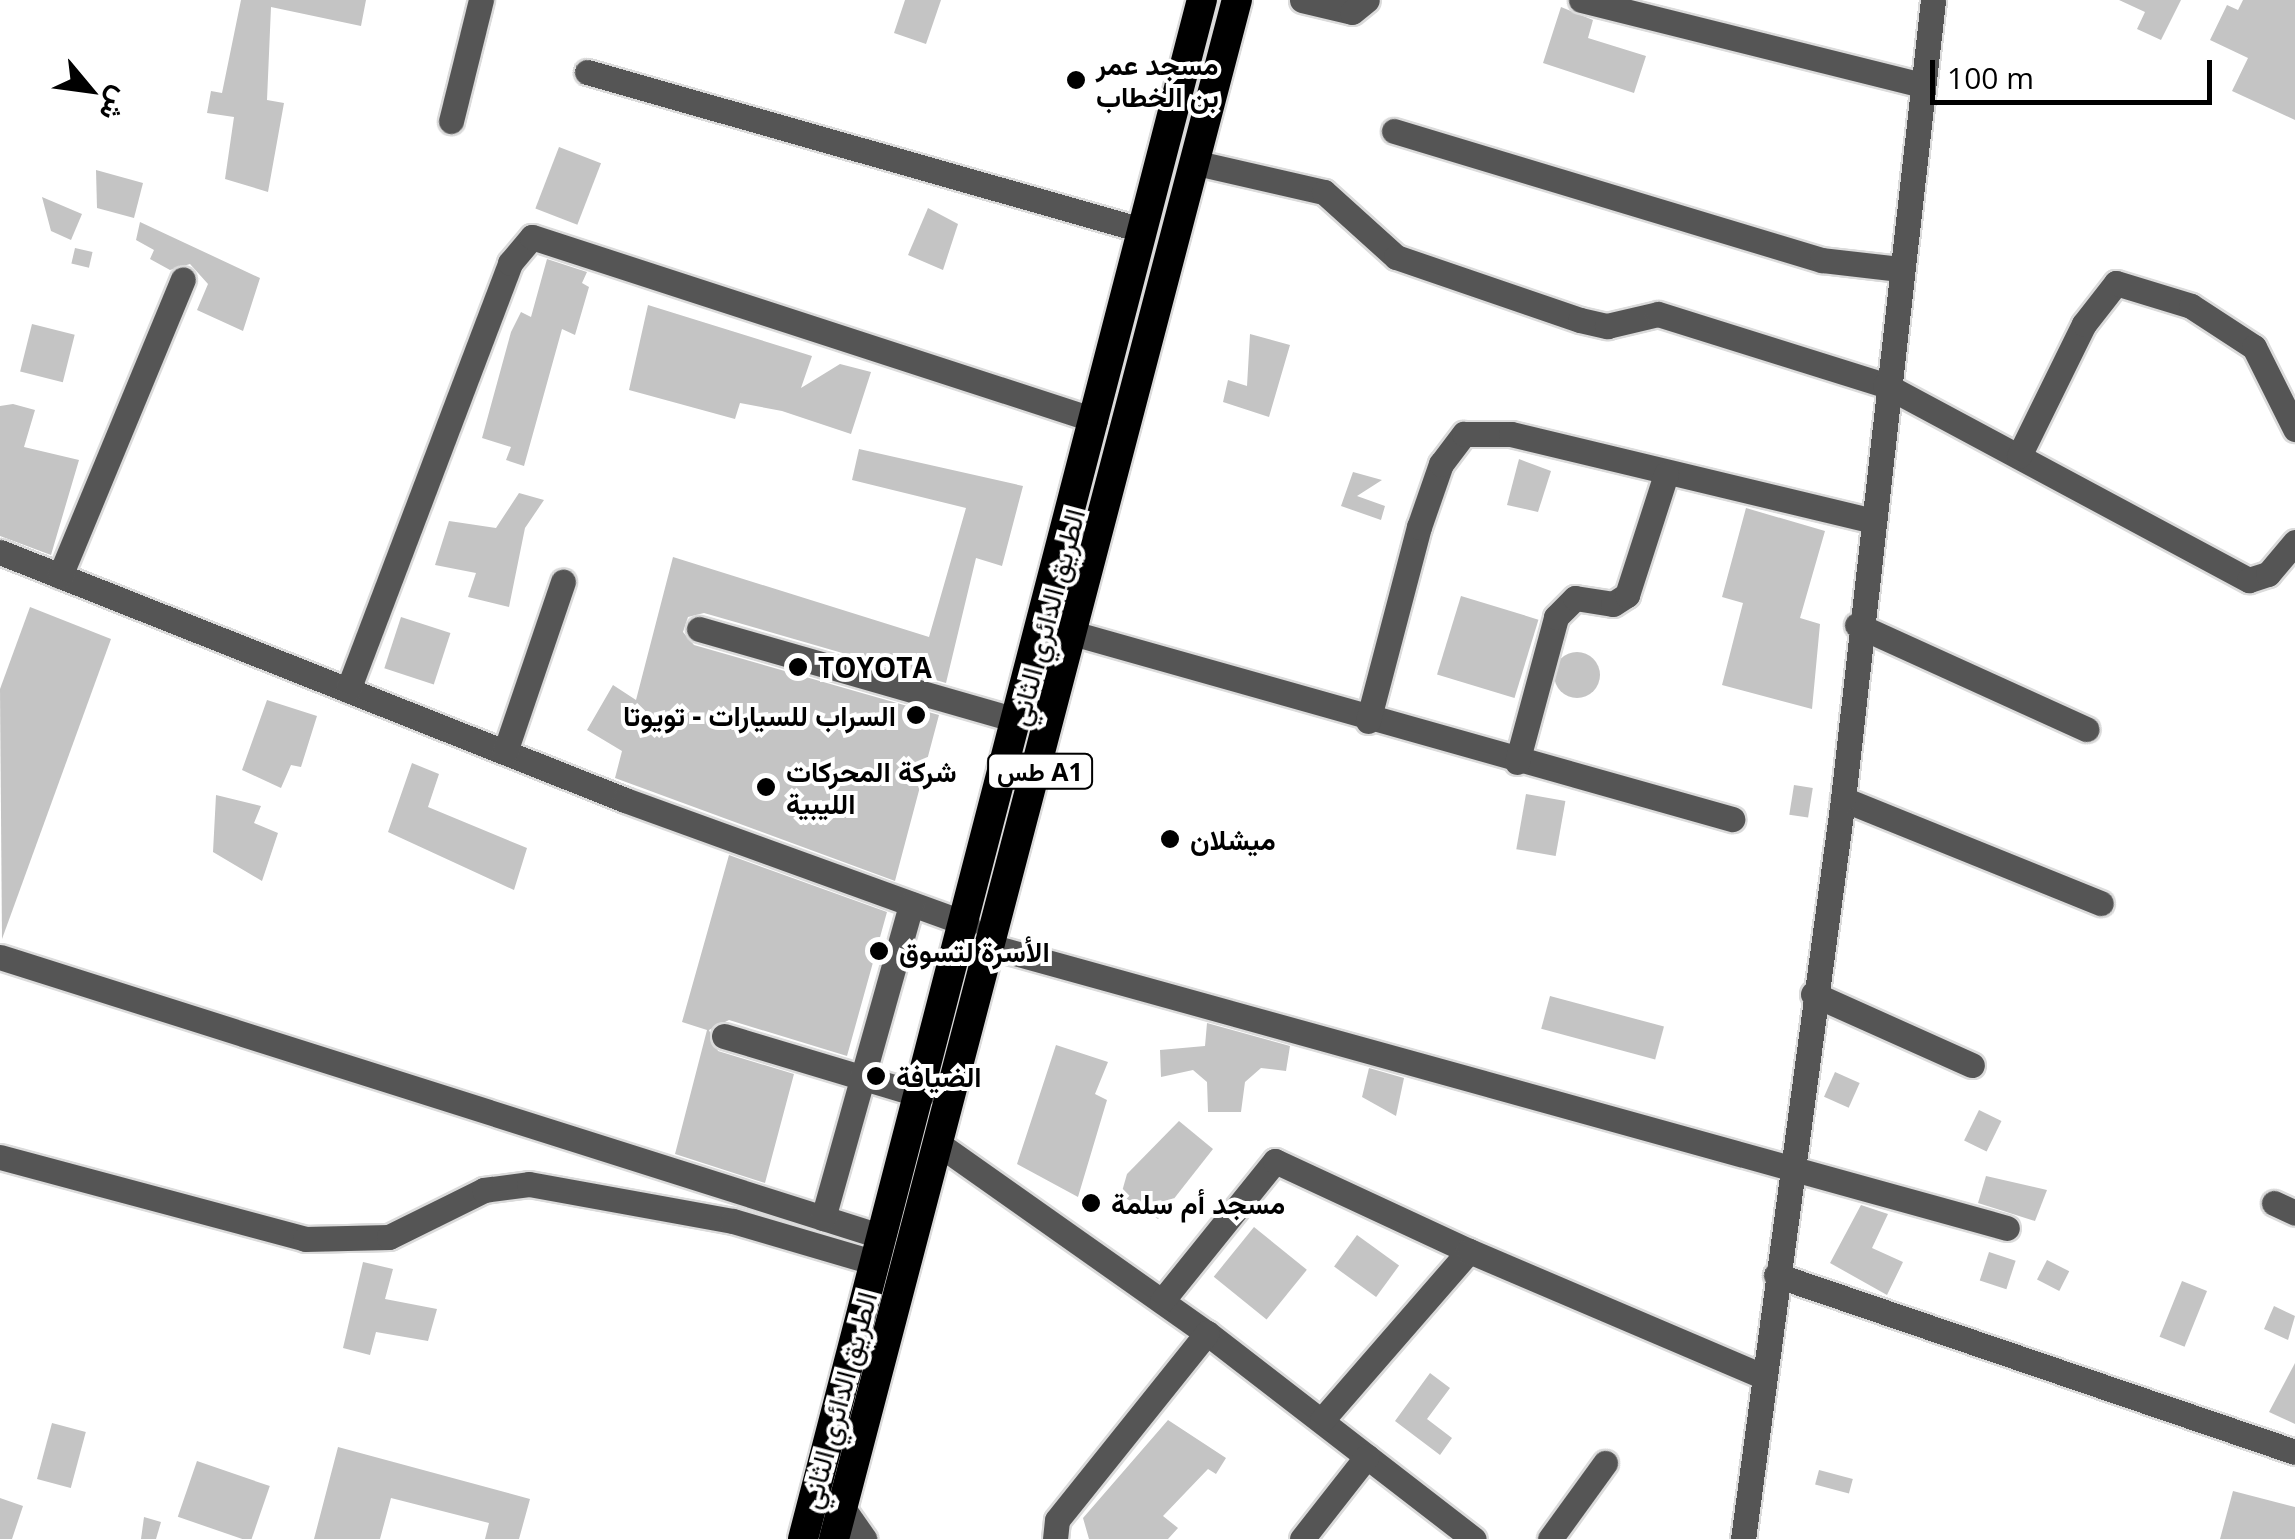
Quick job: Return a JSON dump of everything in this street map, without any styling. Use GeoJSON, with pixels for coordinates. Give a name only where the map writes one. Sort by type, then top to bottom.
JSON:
{"type":"FeatureCollection","features":[{"type":"Feature","properties":{"kind":"highway","name":"الطريق الدائري الثاني"},"geometry":{"type":"LineString","coordinates":[[803,1539],[967,924],[1202,0]]}},
{"type":"Feature","properties":{"kind":"highway","name":"الطريق الدائري الثاني"},"geometry":{"type":"LineString","coordinates":[[834,1539],[1076,634],[1236,0]]}},
{"type":"Feature","properties":{"kind":"street"},"geometry":{"type":"LineString","coordinates":[[451,122],[481,0]]}},
{"type":"Feature","properties":{"kind":"street"},"geometry":{"type":"LineString","coordinates":[[1302,0],[1352,12],[1367,0]]}},
{"type":"Feature","properties":{"kind":"street"},"geometry":{"type":"LineString","coordinates":[[1582,0],[1922,85]]}},
{"type":"Feature","properties":{"kind":"street"},"geometry":{"type":"LineString","coordinates":[[1743,1539],[1789,1162],[1843,800],[1868,520],[1933,0]]}},
{"type":"Feature","properties":{"kind":"street"},"geometry":{"type":"LineString","coordinates":[[587,72],[1142,230]]}},
{"type":"Feature","properties":{"kind":"street"},"geometry":{"type":"LineString","coordinates":[[1394,131],[1822,260],[1900,268]]}},
{"type":"Feature","properties":{"kind":"street"},"geometry":{"type":"LineString","coordinates":[[1197,163],[1324,192],[1396,257],[1580,320],[1607,326],[1658,314],[1885,385],[2249,580],[2268,574],[2295,542]]}},
{"type":"Feature","properties":{"kind":"street"},"geometry":{"type":"LineString","coordinates":[[348,690],[510,263],[532,237],[1096,420]]}},
{"type":"Feature","properties":{"kind":"street"},"geometry":{"type":"LineString","coordinates":[[60,576],[183,279]]}},
{"type":"Feature","properties":{"kind":"street"},"geometry":{"type":"LineString","coordinates":[[2018,456],[2099,296],[2116,283],[2191,306],[2254,347],[2273,370],[2295,429]]}},
{"type":"Feature","properties":{"kind":"street"},"geometry":{"type":"LineString","coordinates":[[1368,720],[1418,527],[1452,443],[1489,430],[1868,520]]}},
{"type":"Feature","properties":{"kind":"street"},"geometry":{"type":"LineString","coordinates":[[1517,762],[1556,616],[1575,598],[1612,604],[1627,595],[1666,474]]}},
{"type":"Feature","properties":{"kind":"street"},"geometry":{"type":"LineString","coordinates":[[0,552],[504,752],[967,924]]}},
{"type":"Feature","properties":{"kind":"street"},"geometry":{"type":"LineString","coordinates":[[504,752],[563,582]]}},
{"type":"Feature","properties":{"kind":"street"},"geometry":{"type":"LineString","coordinates":[[1857,625],[2086,729]]}},
{"type":"Feature","properties":{"kind":"street"},"geometry":{"type":"LineString","coordinates":[[700,629],[1019,722]]}},
{"type":"Feature","properties":{"kind":"street"},"geometry":{"type":"LineString","coordinates":[[1076,634],[1368,720],[1732,819]]}},
{"type":"Feature","properties":{"kind":"street"},"geometry":{"type":"LineString","coordinates":[[1843,800],[2100,903]]}},
{"type":"Feature","properties":{"kind":"street"},"geometry":{"type":"LineString","coordinates":[[823,1218],[912,904]]}},
{"type":"Feature","properties":{"kind":"street"},"geometry":{"type":"LineString","coordinates":[[993,947],[1789,1162],[2007,1228]]}},
{"type":"Feature","properties":{"kind":"street"},"geometry":{"type":"LineString","coordinates":[[0,957],[823,1218],[880,1250]]}},
{"type":"Feature","properties":{"kind":"street"},"geometry":{"type":"LineString","coordinates":[[1813,994],[1972,1065]]}},
{"type":"Feature","properties":{"kind":"street"},"geometry":{"type":"LineString","coordinates":[[724,1036],[921,1096]]}},
{"type":"Feature","properties":{"kind":"street"},"geometry":{"type":"LineString","coordinates":[[940,1145],[1207,1333],[1474,1539]]}},
{"type":"Feature","properties":{"kind":"street"},"geometry":{"type":"LineString","coordinates":[[0,1157],[304,1239],[389,1238],[484,1190],[529,1184],[880,1250]]}},
{"type":"Feature","properties":{"kind":"street"},"geometry":{"type":"LineString","coordinates":[[1162,1301],[1275,1162],[1468,1251],[1764,1377]]}},
{"type":"Feature","properties":{"kind":"street"},"geometry":{"type":"LineString","coordinates":[[1322,1420],[1468,1251]]}},
{"type":"Feature","properties":{"kind":"street"},"geometry":{"type":"LineString","coordinates":[[1776,1275],[2295,1452]]}},
{"type":"Feature","properties":{"kind":"street"},"geometry":{"type":"LineString","coordinates":[[1055,1539],[1057,1520],[1207,1333]]}},
{"type":"Feature","properties":{"kind":"street"},"geometry":{"type":"LineString","coordinates":[[1302,1539],[1368,1456]]}},
{"type":"Feature","properties":{"kind":"street"},"geometry":{"type":"LineString","coordinates":[[1550,1539],[1604,1463]]}},
{"type":"Feature","properties":{"kind":"street"},"geometry":{"type":"LineString","coordinates":[[842,1507],[864,1539]]}},
{"type":"Feature","properties":{"kind":"building"},"geometry":{"type":"Polygon","coordinates":[[[241,0],[366,0],[361,26],[271,7],[267,100],[284,103],[268,192],[225,179],[234,117],[207,113],[211,91],[222,93],[241,0]]]}},
{"type":"Feature","properties":{"kind":"building"},"geometry":{"type":"Polygon","coordinates":[[[905,0],[941,0],[926,44],[894,33],[905,0]]]}},
{"type":"Feature","properties":{"kind":"building"},"geometry":{"type":"Polygon","coordinates":[[[2119,0],[2181,0],[2161,40],[2137,29],[2145,12],[2119,0]]]}},
{"type":"Feature","properties":{"kind":"building"},"geometry":{"type":"Polygon","coordinates":[[[2243,0],[2295,0],[2295,120],[2232,91],[2248,58],[2210,40],[2227,5],[2238,10],[2243,0]]]}},
{"type":"Feature","properties":{"kind":"building"},"geometry":{"type":"Polygon","coordinates":[[[1561,7],[1593,20],[1588,38],[1646,56],[1634,93],[1543,63],[1561,7]]]}},
{"type":"Feature","properties":{"kind":"building"},"geometry":{"type":"Polygon","coordinates":[[[559,147],[601,163],[577,225],[535,209],[559,147]]]}},
{"type":"Feature","properties":{"kind":"building"},"geometry":{"type":"Polygon","coordinates":[[[96,170],[143,183],[134,218],[97,208],[96,170]]]}},
{"type":"Feature","properties":{"kind":"building"},"geometry":{"type":"Polygon","coordinates":[[[42,197],[82,214],[71,240],[51,231],[42,197]]]}},
{"type":"Feature","properties":{"kind":"building"},"geometry":{"type":"Polygon","coordinates":[[[928,208],[958,224],[943,270],[908,255],[928,208]]]}},
{"type":"Feature","properties":{"kind":"building"},"geometry":{"type":"Polygon","coordinates":[[[140,222],[260,278],[243,331],[197,310],[208,284],[190,264],[170,270],[150,259],[154,250],[136,240],[140,222]]]}},
{"type":"Feature","properties":{"kind":"building"},"geometry":{"type":"Polygon","coordinates":[[[75,248],[93,252],[89,268],[71,264],[75,248]]]}},
{"type":"Feature","properties":{"kind":"building"},"geometry":{"type":"Polygon","coordinates":[[[547,259],[587,272],[582,283],[589,287],[575,335],[562,329],[524,466],[506,460],[511,447],[482,438],[511,332],[521,312],[531,317],[547,259]]]}},
{"type":"Feature","properties":{"kind":"building"},"geometry":{"type":"Polygon","coordinates":[[[648,305],[812,356],[801,388],[840,364],[871,372],[851,434],[782,411],[740,403],[735,419],[629,390],[648,305]]]}},
{"type":"Feature","properties":{"kind":"building"},"geometry":{"type":"Polygon","coordinates":[[[32,324],[75,335],[63,382],[20,372],[32,324]]]}},
{"type":"Feature","properties":{"kind":"building"},"geometry":{"type":"Polygon","coordinates":[[[1250,334],[1290,345],[1269,417],[1223,402],[1228,380],[1247,386],[1250,334]]]}},
{"type":"Feature","properties":{"kind":"building"},"geometry":{"type":"Polygon","coordinates":[[[13,404],[35,410],[24,447],[79,460],[51,555],[0,536],[0,406],[13,404]]]}},
{"type":"Feature","properties":{"kind":"building"},"geometry":{"type":"Polygon","coordinates":[[[859,449],[1023,486],[1002,566],[976,558],[946,683],[704,613],[688,617],[683,632],[694,645],[939,715],[895,881],[615,778],[622,751],[587,730],[613,685],[636,700],[673,557],[929,637],[966,508],[852,480],[859,449]]]}},
{"type":"Feature","properties":{"kind":"building"},"geometry":{"type":"Polygon","coordinates":[[[1519,459],[1551,471],[1538,512],[1507,505],[1519,459]]]}},
{"type":"Feature","properties":{"kind":"building"},"geometry":{"type":"Polygon","coordinates":[[[1353,472],[1382,480],[1357,496],[1385,506],[1381,520],[1341,506],[1353,472]]]}},
{"type":"Feature","properties":{"kind":"building"},"geometry":{"type":"Polygon","coordinates":[[[519,493],[544,500],[525,528],[509,607],[468,597],[476,573],[435,565],[449,521],[496,528],[519,493]]]}},
{"type":"Feature","properties":{"kind":"building"},"geometry":{"type":"Polygon","coordinates":[[[1746,508],[1825,531],[1800,618],[1820,624],[1812,709],[1722,685],[1743,603],[1722,597],[1746,508]]]}},
{"type":"Feature","properties":{"kind":"building"},"geometry":{"type":"Polygon","coordinates":[[[1461,596],[1538,620],[1514,698],[1437,674],[1461,596]]]}},
{"type":"Feature","properties":{"kind":"building"},"geometry":{"type":"Polygon","coordinates":[[[30,607],[111,639],[2,939],[0,689],[30,607]]]}},
{"type":"Feature","properties":{"kind":"building"},"geometry":{"type":"Polygon","coordinates":[[[401,617],[450,633],[434,684],[384,668],[401,617]]]}},
{"type":"Feature","properties":{"kind":"building"},"geometry":{"type":"Polygon","coordinates":[[[1577,652],[1593,659],[1600,675],[1593,691],[1577,698],[1561,691],[1554,675],[1561,659],[1577,652]]]}},
{"type":"Feature","properties":{"kind":"building"},"geometry":{"type":"Polygon","coordinates":[[[267,700],[317,716],[301,767],[291,765],[281,788],[242,770],[267,700]]]}},
{"type":"Feature","properties":{"kind":"building"},"geometry":{"type":"Polygon","coordinates":[[[412,763],[439,774],[428,807],[527,848],[514,890],[388,832],[412,763]]]}},
{"type":"Feature","properties":{"kind":"building"},"geometry":{"type":"Polygon","coordinates":[[[1794,785],[1813,788],[1808,818],[1789,815],[1794,785]]]}},
{"type":"Feature","properties":{"kind":"building"},"geometry":{"type":"Polygon","coordinates":[[[1526,794],[1565,801],[1556,856],[1516,849],[1526,794]]]}},
{"type":"Feature","properties":{"kind":"building"},"geometry":{"type":"Polygon","coordinates":[[[216,795],[261,806],[254,823],[278,833],[262,881],[213,852],[216,795]]]}},
{"type":"Feature","properties":{"kind":"building"},"geometry":{"type":"Polygon","coordinates":[[[729,855],[887,912],[847,1056],[729,1020],[709,1030],[718,1051],[794,1074],[765,1183],[675,1154],[707,1030],[682,1022],[729,855]]]}},
{"type":"Feature","properties":{"kind":"building"},"geometry":{"type":"Polygon","coordinates":[[[1550,996],[1664,1027],[1655,1059],[1541,1029],[1550,996]]]}},
{"type":"Feature","properties":{"kind":"building"},"geometry":{"type":"Polygon","coordinates":[[[1207,1023],[1290,1046],[1286,1071],[1261,1068],[1245,1082],[1241,1112],[1208,1112],[1207,1082],[1193,1070],[1161,1077],[1160,1050],[1205,1046],[1207,1023]]]}},
{"type":"Feature","properties":{"kind":"building"},"geometry":{"type":"Polygon","coordinates":[[[1056,1045],[1108,1062],[1095,1094],[1107,1100],[1078,1197],[1017,1164],[1056,1045]]]}},
{"type":"Feature","properties":{"kind":"building"},"geometry":{"type":"Polygon","coordinates":[[[1369,1068],[1404,1078],[1396,1116],[1362,1097],[1369,1068]]]}},
{"type":"Feature","properties":{"kind":"building"},"geometry":{"type":"Polygon","coordinates":[[[1835,1072],[1860,1083],[1849,1108],[1824,1097],[1835,1072]]]}},
{"type":"Feature","properties":{"kind":"building"},"geometry":{"type":"Polygon","coordinates":[[[1979,1110],[2001,1121],[1987,1152],[1964,1141],[1979,1110]]]}},
{"type":"Feature","properties":{"kind":"building"},"geometry":{"type":"Polygon","coordinates":[[[1179,1121],[1213,1149],[1158,1219],[1121,1195],[1127,1174],[1179,1121]]]}},
{"type":"Feature","properties":{"kind":"building"},"geometry":{"type":"Polygon","coordinates":[[[1986,1176],[2047,1190],[2035,1221],[1978,1203],[1986,1176]]]}},
{"type":"Feature","properties":{"kind":"building"},"geometry":{"type":"Polygon","coordinates":[[[1861,1205],[1888,1214],[1872,1248],[1903,1262],[1887,1295],[1830,1263],[1861,1205]]]}},
{"type":"Feature","properties":{"kind":"building"},"geometry":{"type":"Polygon","coordinates":[[[1254,1227],[1307,1270],[1267,1320],[1214,1277],[1254,1227]]]}},
{"type":"Feature","properties":{"kind":"building"},"geometry":{"type":"Polygon","coordinates":[[[1357,1235],[1399,1266],[1376,1297],[1334,1267],[1357,1235]]]}},
{"type":"Feature","properties":{"kind":"building"},"geometry":{"type":"Polygon","coordinates":[[[1989,1252],[2016,1261],[2006,1289],[1980,1281],[1989,1252]]]}},
{"type":"Feature","properties":{"kind":"building"},"geometry":{"type":"Polygon","coordinates":[[[2047,1260],[2069,1271],[2059,1291],[2037,1280],[2047,1260]]]}},
{"type":"Feature","properties":{"kind":"building"},"geometry":{"type":"Polygon","coordinates":[[[363,1262],[393,1269],[385,1299],[437,1309],[428,1341],[376,1332],[370,1355],[343,1348],[363,1262]]]}},
{"type":"Feature","properties":{"kind":"building"},"geometry":{"type":"Polygon","coordinates":[[[2182,1281],[2207,1291],[2185,1347],[2160,1337],[2182,1281]]]}},
{"type":"Feature","properties":{"kind":"building"},"geometry":{"type":"Polygon","coordinates":[[[2274,1306],[2295,1316],[2288,1340],[2264,1329],[2274,1306]]]}},
{"type":"Feature","properties":{"kind":"building"},"geometry":{"type":"Polygon","coordinates":[[[2295,1363],[2295,1424],[2269,1412],[2295,1363]]]}},
{"type":"Feature","properties":{"kind":"building"},"geometry":{"type":"Polygon","coordinates":[[[1430,1373],[1450,1388],[1427,1419],[1452,1438],[1440,1455],[1395,1421],[1430,1373]]]}},
{"type":"Feature","properties":{"kind":"building"},"geometry":{"type":"Polygon","coordinates":[[[1168,1420],[1226,1458],[1216,1474],[1208,1469],[1163,1516],[1178,1528],[1168,1539],[1089,1539],[1083,1518],[1168,1420]]]}},
{"type":"Feature","properties":{"kind":"building"},"geometry":{"type":"Polygon","coordinates":[[[52,1423],[86,1432],[71,1488],[37,1479],[52,1423]]]}},
{"type":"Feature","properties":{"kind":"building"},"geometry":{"type":"Polygon","coordinates":[[[338,1447],[530,1499],[519,1539],[485,1539],[489,1523],[391,1498],[380,1539],[314,1539],[338,1447]]]}},
{"type":"Feature","properties":{"kind":"building"},"geometry":{"type":"Polygon","coordinates":[[[197,1461],[270,1486],[252,1539],[178,1517],[197,1461]]]}},
{"type":"Feature","properties":{"kind":"building"},"geometry":{"type":"Polygon","coordinates":[[[1819,1470],[1853,1479],[1849,1494],[1815,1484],[1819,1470]]]}},
{"type":"Feature","properties":{"kind":"building"},"geometry":{"type":"Polygon","coordinates":[[[2233,1491],[2295,1507],[2295,1539],[2220,1539],[2233,1491]]]}},
{"type":"Feature","properties":{"kind":"building"},"geometry":{"type":"Polygon","coordinates":[[[0,1498],[23,1506],[12,1539],[0,1539],[0,1498]]]}},
{"type":"Feature","properties":{"kind":"building"},"geometry":{"type":"Polygon","coordinates":[[[144,1517],[161,1522],[156,1539],[141,1539],[144,1517]]]}},
{"type":"Feature","properties":{"kind":"place","name":"مسجد عمر بن الخطاب"},"geometry":{"type":"Point","coordinates":[1076,80]}},
{"type":"Feature","properties":{"kind":"place","name":"TOYOTA"},"geometry":{"type":"Point","coordinates":[798,667]}},
{"type":"Feature","properties":{"kind":"place","name":"السراب للسيارات - تويوتا"},"geometry":{"type":"Point","coordinates":[916,715]}},
{"type":"Feature","properties":{"kind":"place","name":"شركة المحركات الليبية"},"geometry":{"type":"Point","coordinates":[766,787]}},
{"type":"Feature","properties":{"kind":"place","name":"ميشلان"},"geometry":{"type":"Point","coordinates":[1170,839]}},
{"type":"Feature","properties":{"kind":"place","name":"الأسرة لتسوق"},"geometry":{"type":"Point","coordinates":[879,951]}},
{"type":"Feature","properties":{"kind":"place","name":"الضيافة"},"geometry":{"type":"Point","coordinates":[876,1076]}},
{"type":"Feature","properties":{"kind":"place","name":"مسجد أم سلمة"},"geometry":{"type":"Point","coordinates":[1091,1203]}}]}
